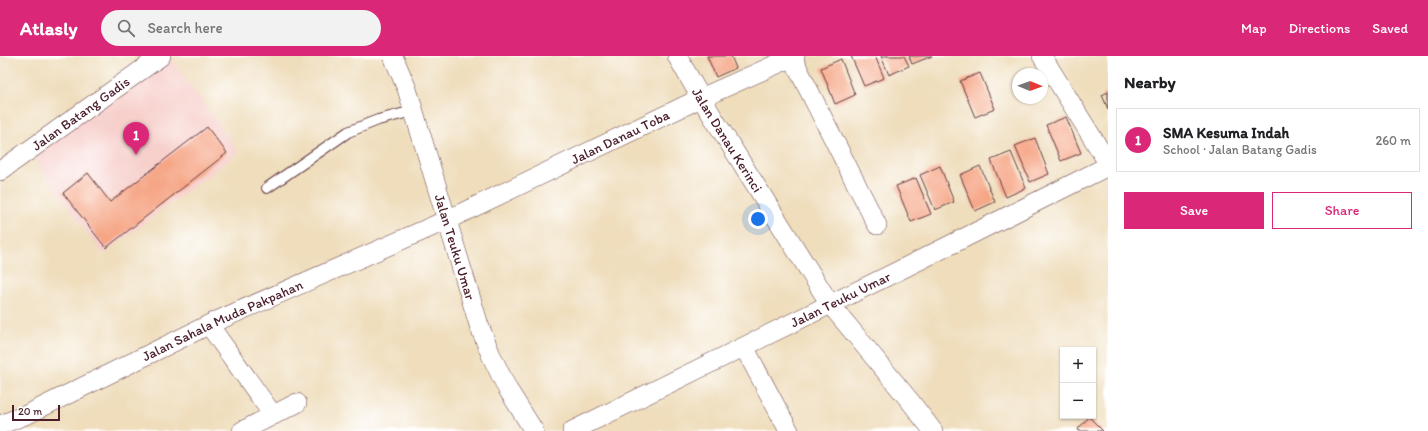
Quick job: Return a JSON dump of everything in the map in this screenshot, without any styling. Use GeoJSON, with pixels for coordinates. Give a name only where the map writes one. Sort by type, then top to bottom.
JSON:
{"type":"FeatureCollection","features":[{"type":"Feature","properties":{"kind":"street","name":"Jalan Batang Gadis"},"geometry":{"type":"LineString","coordinates":[[0,171],[161,56]]}},
{"type":"Feature","properties":{"kind":"street","name":"Jalan Teuku Umar"},"geometry":{"type":"LineString","coordinates":[[393,56],[407,89],[491,356],[507,388],[534,431]]}},
{"type":"Feature","properties":{"kind":"street","name":"Jalan Danau Kerinci"},"geometry":{"type":"LineString","coordinates":[[676,56],[830,304],[933,431]]}},
{"type":"Feature","properties":{"kind":"street","name":"Jalan Danau Toba"},"geometry":{"type":"LineString","coordinates":[[447,220],[701,98],[794,56]]}},
{"type":"Feature","properties":{"kind":"street"},"geometry":{"type":"LineString","coordinates":[[794,56],[877,225]]}},
{"type":"Feature","properties":{"kind":"street"},"geometry":{"type":"LineString","coordinates":[[1042,56],[1108,164]]}},
{"type":"Feature","properties":{"kind":"street","name":"Jalan Teuku Umar"},"geometry":{"type":"LineString","coordinates":[[572,431],[744,347],[1108,164]]}},
{"type":"Feature","properties":{"kind":"street","name":"Jalan Sahala Muda Pakpahan"},"geometry":{"type":"LineString","coordinates":[[0,425],[28,414],[209,325],[447,220]]}},
{"type":"Feature","properties":{"kind":"street"},"geometry":{"type":"LineString","coordinates":[[209,325],[272,415]]}},
{"type":"Feature","properties":{"kind":"street"},"geometry":{"type":"LineString","coordinates":[[744,347],[789,431]]}},
{"type":"Feature","properties":{"kind":"street"},"geometry":{"type":"LineString","coordinates":[[242,431],[297,402]]}},
{"type":"Feature","properties":{"kind":"lane"},"geometry":{"type":"LineString","coordinates":[[267,188],[348,132],[378,120],[413,112]]}},
{"type":"Feature","properties":{"kind":"shaded area"},"geometry":{"type":"Polygon","coordinates":[[[168,56],[239,152],[103,254],[32,157],[168,56]]]}},
{"type":"Feature","properties":{"kind":"building"},"geometry":{"type":"Polygon","coordinates":[[[707,56],[731,56],[736,68],[716,77],[707,56]]]}},
{"type":"Feature","properties":{"kind":"building"},"geometry":{"type":"Polygon","coordinates":[[[851,56],[875,56],[884,78],[864,86],[851,56]]]}},
{"type":"Feature","properties":{"kind":"building"},"geometry":{"type":"Polygon","coordinates":[[[881,56],[904,56],[909,66],[889,75],[881,56]]]}},
{"type":"Feature","properties":{"kind":"building"},"geometry":{"type":"Polygon","coordinates":[[[909,56],[932,56],[912,64],[909,56]]]}},
{"type":"Feature","properties":{"kind":"building"},"geometry":{"type":"Polygon","coordinates":[[[841,59],[855,95],[835,104],[821,68],[841,59]]]}},
{"type":"Feature","properties":{"kind":"building"},"geometry":{"type":"Polygon","coordinates":[[[980,73],[995,109],[975,117],[960,81],[980,73]]]}},
{"type":"Feature","properties":{"kind":"building"},"geometry":{"type":"Polygon","coordinates":[[[1108,92],[1108,109],[1102,95],[1108,92]]]}},
{"type":"Feature","properties":{"kind":"building"},"geometry":{"type":"Polygon","coordinates":[[[1066,117],[1081,153],[1061,161],[1046,125],[1066,117]]]}},
{"type":"Feature","properties":{"kind":"building"},"geometry":{"type":"Polygon","coordinates":[[[207,127],[227,153],[106,248],[63,193],[88,173],[110,202],[207,127]]]}},
{"type":"Feature","properties":{"kind":"building"},"geometry":{"type":"Polygon","coordinates":[[[1035,138],[1049,174],[1030,182],[1015,146],[1035,138]]]}},
{"type":"Feature","properties":{"kind":"building"},"geometry":{"type":"Polygon","coordinates":[[[1011,152],[1026,188],[1006,197],[991,160],[1011,152]]]}},
{"type":"Feature","properties":{"kind":"building"},"geometry":{"type":"Polygon","coordinates":[[[940,166],[954,202],[935,210],[920,175],[940,166]]]}},
{"type":"Feature","properties":{"kind":"building"},"geometry":{"type":"Polygon","coordinates":[[[980,166],[995,202],[975,211],[960,175],[980,166]]]}},
{"type":"Feature","properties":{"kind":"building"},"geometry":{"type":"Polygon","coordinates":[[[916,178],[931,214],[911,222],[896,186],[916,178]]]}},
{"type":"Feature","properties":{"kind":"building"},"geometry":{"type":"Polygon","coordinates":[[[1087,419],[1091,419],[1103,431],[1079,431],[1078,429],[1087,419]]]}},
{"type":"Feature","properties":{"kind":"place","name":"SMA Kesuma Indah"},"geometry":{"type":"Point","coordinates":[136,155]}}]}
